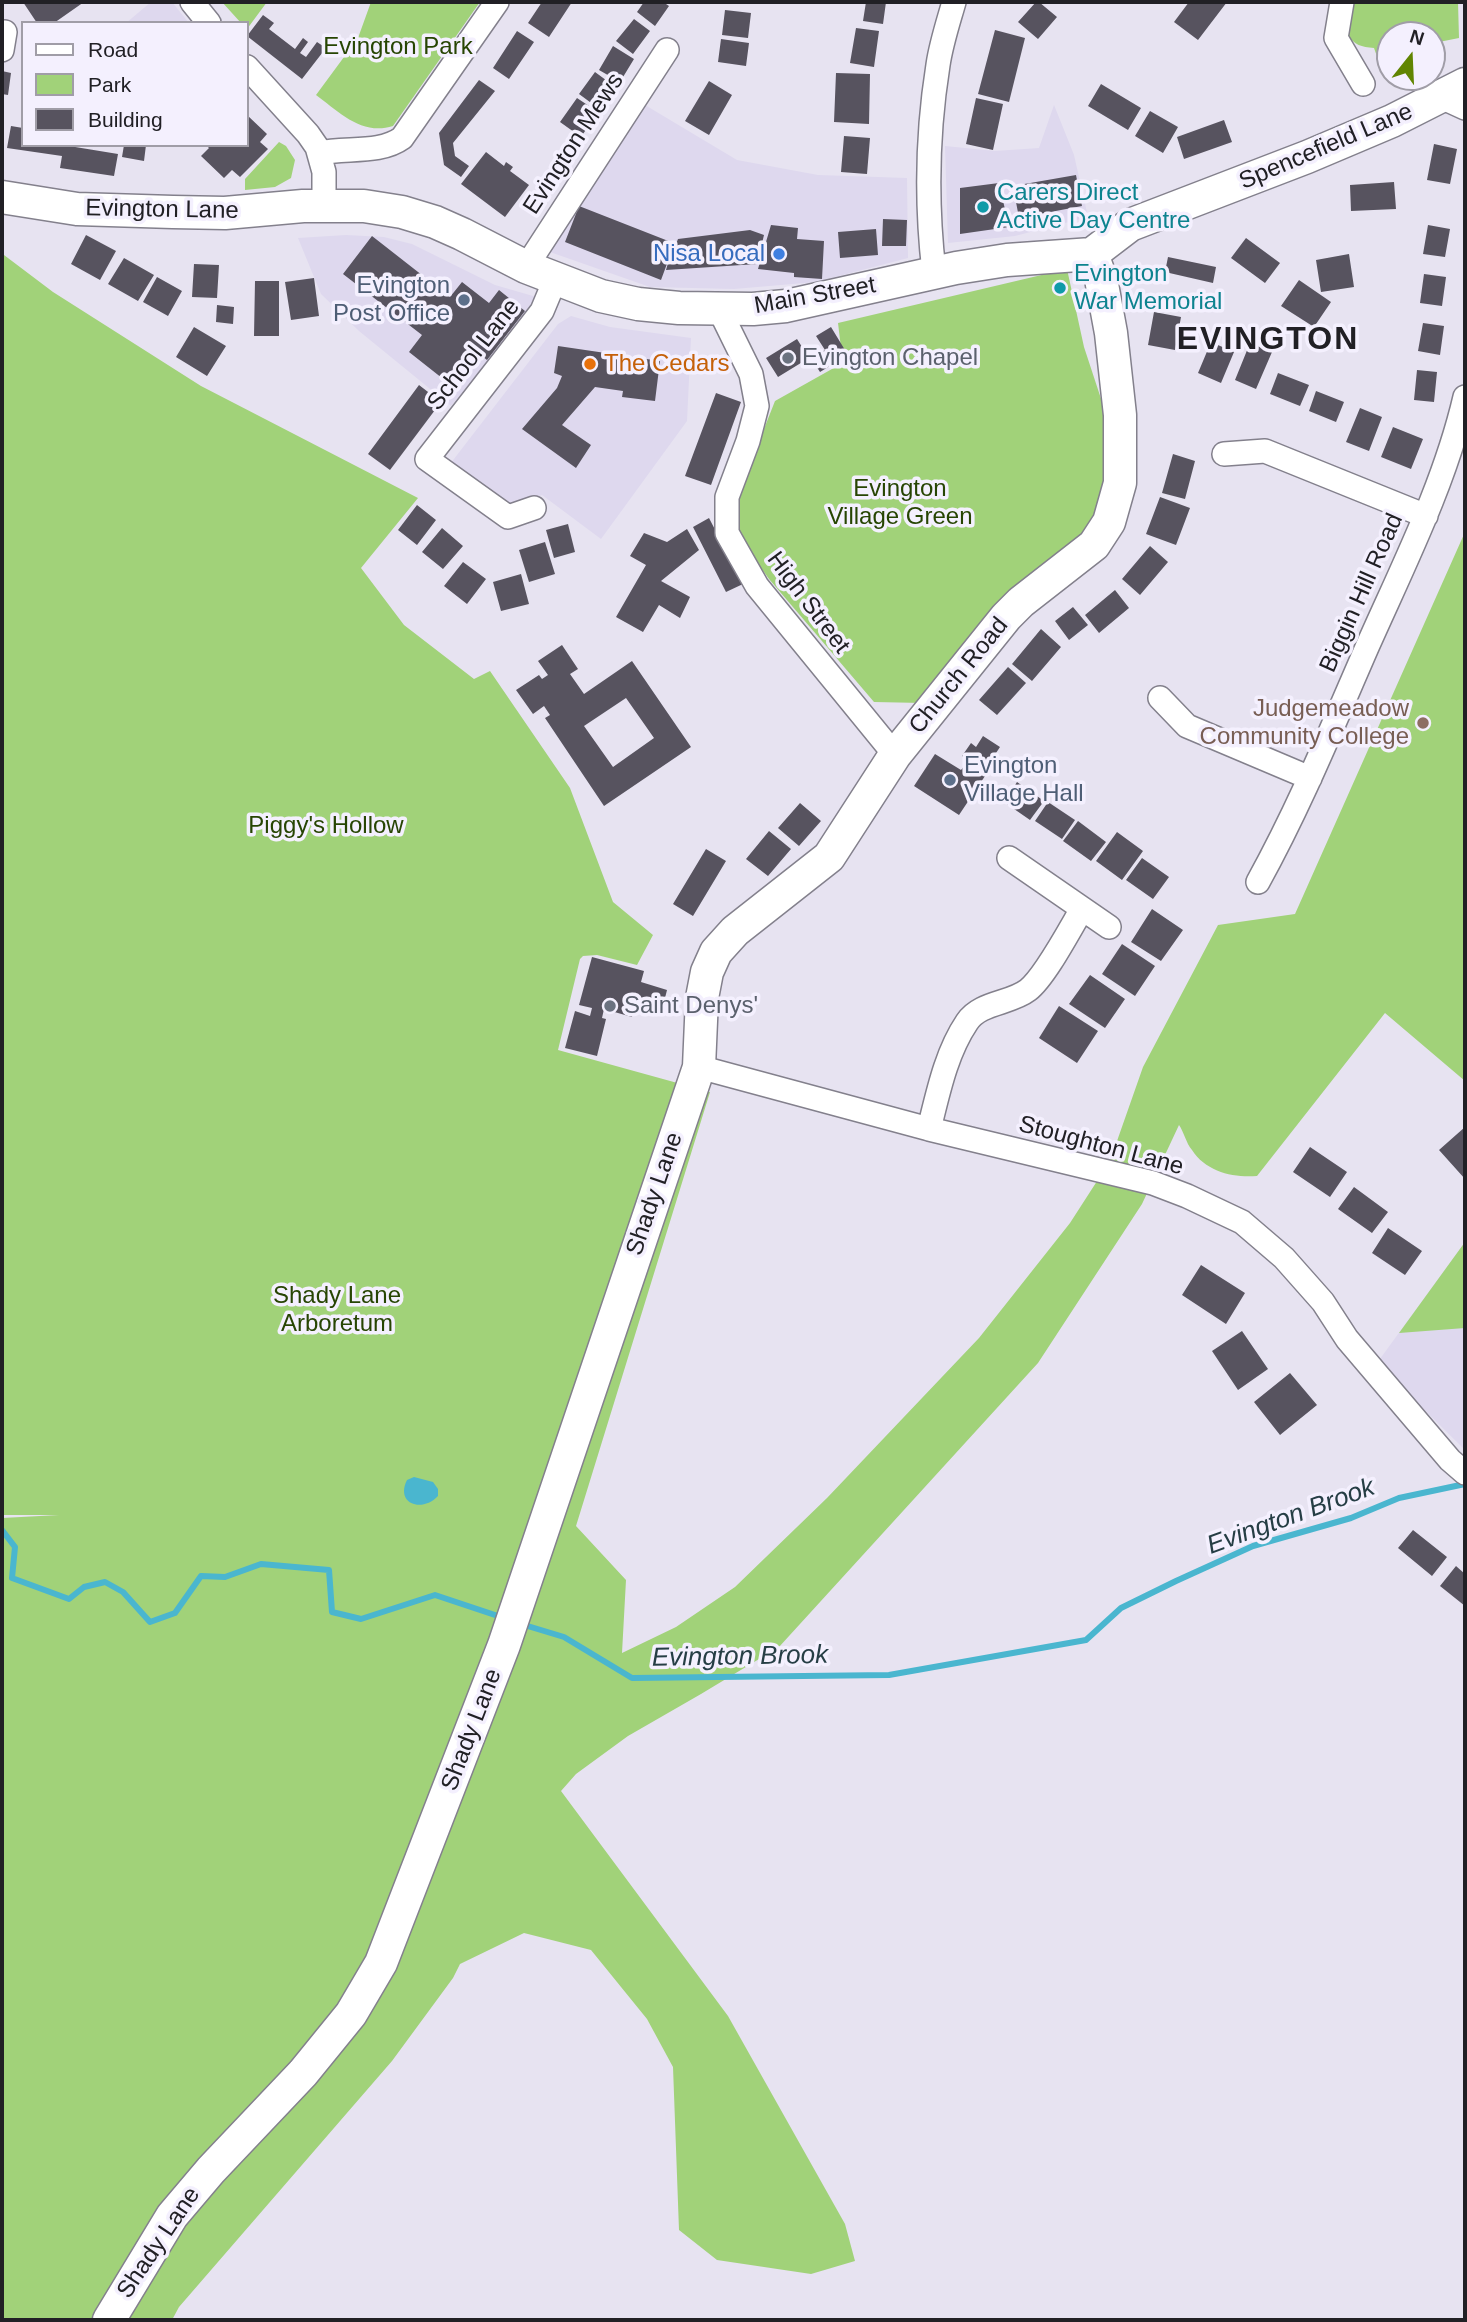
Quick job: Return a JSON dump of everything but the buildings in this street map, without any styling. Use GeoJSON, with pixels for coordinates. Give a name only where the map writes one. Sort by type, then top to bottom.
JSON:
{"type":"FeatureCollection","features":[{"type":"Feature","properties":{"kind":"street"},"geometry":{"type":"LineString","coordinates":[[192,2],[207,21]]}},
{"type":"Feature","properties":{"kind":"street"},"geometry":{"type":"LineString","coordinates":[[319,153],[337,149],[383,147],[402,138],[497,2]]}},
{"type":"Feature","properties":{"kind":"street"},"geometry":{"type":"LineString","coordinates":[[934,272],[928,166],[930,120],[938,63],[954,2]]}},
{"type":"Feature","properties":{"kind":"street"},"geometry":{"type":"LineString","coordinates":[[1342,2],[1336,38],[1363,84]]}},
{"type":"Feature","properties":{"kind":"street","name":"Evington Mews"},"geometry":{"type":"LineString","coordinates":[[541,273],[667,50]]}},
{"type":"Feature","properties":{"kind":"street"},"geometry":{"type":"LineString","coordinates":[[248,68],[308,134],[319,153],[324,172],[324,206]]}},
{"type":"Feature","properties":{"kind":"street","name":"Spencefield Lane"},"geometry":{"type":"LineString","coordinates":[[1092,254],[1130,225],[1457,96]]}},
{"type":"Feature","properties":{"kind":"street","name":"Evington Lane"},"geometry":{"type":"LineString","coordinates":[[2,197],[77,209],[159,212],[225,213],[324,206]]}},
{"type":"Feature","properties":{"kind":"street","name":"Main Street"},"geometry":{"type":"LineString","coordinates":[[324,206],[364,206],[402,212],[435,222],[541,273],[601,296],[638,303],[719,309],[786,306],[934,272],[1007,260],[1092,254]]}},
{"type":"Feature","properties":{"kind":"street","name":"Church Road"},"geometry":{"type":"LineString","coordinates":[[699,1067],[702,998],[707,972],[716,952],[735,931],[829,857],[895,755],[1006,617],[1021,602],[1094,545],[1109,522],[1120,483],[1120,415],[1111,333],[1101,279],[1092,254]]}},
{"type":"Feature","properties":{"kind":"street","name":"School Lane"},"geometry":{"type":"LineString","coordinates":[[534,508],[506,526],[427,458],[542,311],[541,273]]}},
{"type":"Feature","properties":{"kind":"street","name":"High Street"},"geometry":{"type":"LineString","coordinates":[[719,309],[751,373],[757,406],[748,441],[727,497],[727,533],[757,586],[895,755]]}},
{"type":"Feature","properties":{"kind":"street","name":"Biggin Hill Road"},"geometry":{"type":"LineString","coordinates":[[1258,882],[1310,778],[1426,516],[1460,421],[1465,397]]}},
{"type":"Feature","properties":{"kind":"street"},"geometry":{"type":"LineString","coordinates":[[1224,454],[1265,451],[1426,516]]}},
{"type":"Feature","properties":{"kind":"street"},"geometry":{"type":"LineString","coordinates":[[1160,698],[1187,726],[1310,778]]}},
{"type":"Feature","properties":{"kind":"street"},"geometry":{"type":"LineString","coordinates":[[1009,858],[1109,927]]}},
{"type":"Feature","properties":{"kind":"street"},"geometry":{"type":"LineString","coordinates":[[929,1129],[944,1073],[968,1019],[989,1005],[1029,990],[1041,976],[1082,909]]}},
{"type":"Feature","properties":{"kind":"street","name":"Stoughton Lane"},"geometry":{"type":"LineString","coordinates":[[699,1067],[929,1129],[1153,1183],[1242,1222],[1284,1258],[1316,1293],[1347,1339],[1450,1460],[1465,1472]]}},
{"type":"Feature","properties":{"kind":"street","name":"Shady Lane"},"geometry":{"type":"LineString","coordinates":[[109,2320],[172,2216],[211,2170],[303,2073],[357,2004],[381,1962],[505,1645],[699,1067]]}},
{"type":"Feature","properties":{"kind":"shaded area"},"geometry":{"type":"Polygon","coordinates":[[[151,2],[172,2],[187,21],[128,21],[151,2]]]}},
{"type":"Feature","properties":{"kind":"shaded area"},"geometry":{"type":"Polygon","coordinates":[[[645,105],[737,160],[818,175],[907,178],[908,258],[816,282],[734,289],[650,287],[550,252],[553,242],[645,105]]]}},
{"type":"Feature","properties":{"kind":"shaded area"},"geometry":{"type":"Polygon","coordinates":[[[1054,105],[1074,155],[1088,217],[1015,236],[948,243],[945,146],[995,151],[1039,148],[1054,105]]]}},
{"type":"Feature","properties":{"kind":"shaded area"},"geometry":{"type":"Polygon","coordinates":[[[346,235],[384,237],[412,244],[495,285],[540,298],[451,406],[359,331],[321,294],[298,238],[346,235]]]}},
{"type":"Feature","properties":{"kind":"shaded area"},"geometry":{"type":"Polygon","coordinates":[[[571,316],[610,327],[691,338],[687,421],[601,539],[542,495],[510,506],[447,468],[558,324],[571,316]]]}},
{"type":"Feature","properties":{"kind":"shaded area"},"geometry":{"type":"Polygon","coordinates":[[[1465,1242],[1465,1450],[1377,1363],[1465,1242]]]}},
{"type":"Feature","properties":{"kind":"green space","name":"Evington Park"},"geometry":{"type":"Polygon","coordinates":[[[222,2],[267,2],[248,28],[248,21],[239,21],[222,2]]]}},
{"type":"Feature","properties":{"kind":"green space","name":"Evington Park"},"geometry":{"type":"Polygon","coordinates":[[[371,2],[480,2],[393,126],[382,128],[371,128],[352,121],[316,95],[358,38],[371,2]]]}},
{"type":"Feature","properties":{"kind":"green space"},"geometry":{"type":"Polygon","coordinates":[[[1350,2],[1458,2],[1459,38],[1446,41],[1446,21],[1376,21],[1376,54],[1374,48],[1359,45],[1347,35],[1350,2]]]}},
{"type":"Feature","properties":{"kind":"green space"},"geometry":{"type":"Polygon","coordinates":[[[279,142],[286,146],[295,160],[291,178],[275,187],[245,190],[245,179],[279,142]]]}},
{"type":"Feature","properties":{"kind":"green space"},"geometry":{"type":"Polygon","coordinates":[[[4,255],[53,292],[201,386],[418,498],[361,568],[404,625],[474,679],[490,671],[570,788],[613,902],[653,935],[637,965],[597,955],[583,956],[580,959],[558,1050],[710,1092],[576,1526],[626,1580],[622,1653],[676,1627],[735,1587],[827,1498],[979,1338],[1070,1223],[1110,1161],[1143,1067],[1218,925],[1295,914],[1465,532],[1465,1081],[1385,1013],[1257,1176],[1221,1172],[1205,1164],[1190,1147],[1179,1125],[1142,1204],[1038,1363],[779,1647],[628,1736],[576,1774],[561,1791],[728,2016],[845,2224],[855,2261],[811,2274],[717,2260],[679,2230],[673,2067],[647,2019],[591,1950],[524,1933],[460,1964],[453,1978],[392,2061],[179,2307],[172,2320],[2,2320],[2,1518],[59,1515],[2,1515],[4,255]]]}},
{"type":"Feature","properties":{"kind":"green space","name":"Evington Village Green"},"geometry":{"type":"Polygon","coordinates":[[[1067,269],[1084,347],[1108,420],[1110,461],[1097,521],[923,703],[874,702],[769,579],[741,540],[735,520],[736,500],[775,401],[848,360],[841,348],[838,323],[1067,269]]]}},
{"type":"Feature","properties":{"kind":"green space"},"geometry":{"type":"Polygon","coordinates":[[[1465,1242],[1465,1328],[1399,1333],[1465,1242]]]}},
{"type":"Feature","properties":{"kind":"water"},"geometry":{"type":"Polygon","coordinates":[[[414,1477],[433,1482],[438,1489],[438,1496],[418,1505],[407,1500],[404,1488],[407,1480],[414,1477]]]}},
{"type":"Feature","properties":{"kind":"waterway","name":"Evington Brook"},"geometry":{"type":"LineString","coordinates":[[521,1624],[564,1637],[632,1678],[889,1675],[1086,1640],[1121,1608],[1253,1546],[1351,1518],[1399,1498],[1465,1484]]}},
{"type":"Feature","properties":{"kind":"waterway","name":"Evington Brook"},"geometry":{"type":"LineString","coordinates":[[2,1530],[15,1547],[12,1578],[69,1599],[84,1587],[105,1582],[123,1592],[150,1622],[175,1613],[201,1576],[225,1577],[261,1564],[329,1570],[332,1612],[361,1619],[435,1595],[504,1618]]}},
{"type":"Feature","properties":{"kind":"place","name":"Carers Direct Active Day Centre"},"geometry":{"type":"Point","coordinates":[983,207]}},
{"type":"Feature","properties":{"kind":"place","name":"Nisa Local"},"geometry":{"type":"Point","coordinates":[779,254]}},
{"type":"Feature","properties":{"kind":"place","name":"Evington War Memorial"},"geometry":{"type":"Point","coordinates":[1060,288]}},
{"type":"Feature","properties":{"kind":"place","name":"Evington Post Office"},"geometry":{"type":"Point","coordinates":[464,300]}},
{"type":"Feature","properties":{"kind":"place","name":"Evington Chapel"},"geometry":{"type":"Point","coordinates":[788,358]}},
{"type":"Feature","properties":{"kind":"place","name":"The Cedars"},"geometry":{"type":"Point","coordinates":[590,364]}},
{"type":"Feature","properties":{"kind":"place","name":"Judgemeadow Community College"},"geometry":{"type":"Point","coordinates":[1423,723]}},
{"type":"Feature","properties":{"kind":"place","name":"Evington Village Hall"},"geometry":{"type":"Point","coordinates":[950,780]}},
{"type":"Feature","properties":{"kind":"place","name":"Saint Denys'"},"geometry":{"type":"Point","coordinates":[610,1006]}},
{"type":"Feature","properties":{"kind":"district","name":"EVINGTON"},"geometry":{"type":"Point","coordinates":[1268,340]}},
{"type":"Feature","properties":{"kind":"park label","name":"Piggy's Hollow"},"geometry":{"type":"Point","coordinates":[326,826]}},
{"type":"Feature","properties":{"kind":"park label","name":"Shady Lane Arboretum"},"geometry":{"type":"Point","coordinates":[337,1310]}}]}
